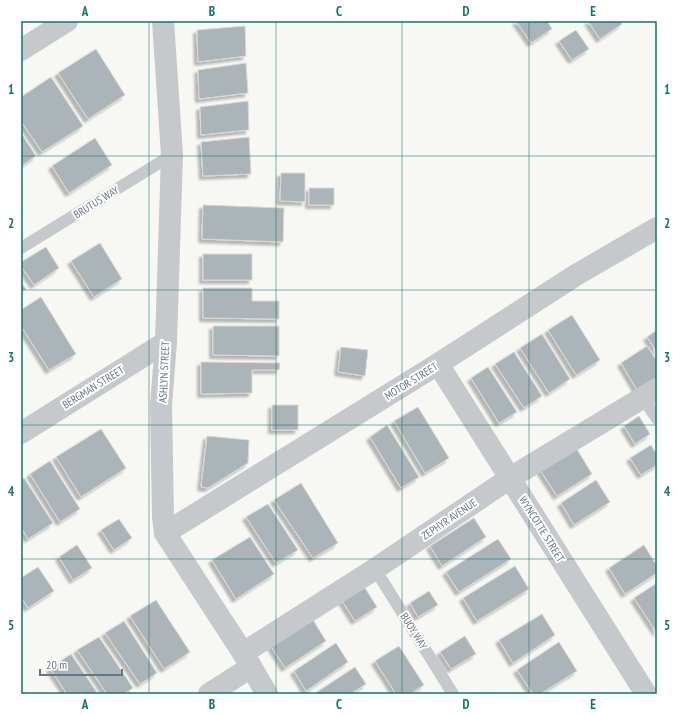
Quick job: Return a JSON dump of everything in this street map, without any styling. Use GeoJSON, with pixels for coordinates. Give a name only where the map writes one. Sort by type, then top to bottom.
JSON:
{"type":"FeatureCollection","features":[{"type":"Feature","properties":{"kind":"street"},"geometry":{"type":"LineString","coordinates":[[21,50],[66,21]]}},
{"type":"Feature","properties":{"kind":"street","name":"ASHLYN STREET"},"geometry":{"type":"LineString","coordinates":[[163,21],[172,155],[166,342],[161,405],[163,517],[165,533],[247,660],[267,694]]}},
{"type":"Feature","properties":{"kind":"street","name":"MOTOR STREET"},"geometry":{"type":"LineString","coordinates":[[165,533],[438,364],[576,275],[657,228]]}},
{"type":"Feature","properties":{"kind":"street","name":"BERGMAN STREET"},"geometry":{"type":"LineString","coordinates":[[21,433],[166,342]]}},
{"type":"Feature","properties":{"kind":"street","name":"WYNCOTTE STREET"},"geometry":{"type":"LineString","coordinates":[[438,364],[646,694]]}},
{"type":"Feature","properties":{"kind":"street","name":"ZEPHYR AVENUE"},"geometry":{"type":"LineString","coordinates":[[209,694],[247,660],[375,569],[510,478],[650,393]]}},
{"type":"Feature","properties":{"kind":"lane","name":"BRUTUS WAY"},"geometry":{"type":"LineString","coordinates":[[21,248],[172,155]]}},
{"type":"Feature","properties":{"kind":"lane"},"geometry":{"type":"LineString","coordinates":[[650,393],[657,419]]}},
{"type":"Feature","properties":{"kind":"lane","name":"BUOY WAY"},"geometry":{"type":"LineString","coordinates":[[375,569],[453,694]]}},
{"type":"Feature","properties":{"kind":"building"},"geometry":{"type":"Polygon","coordinates":[[[516,21],[547,21],[552,29],[531,43],[516,21]]]}},
{"type":"Feature","properties":{"kind":"building"},"geometry":{"type":"Polygon","coordinates":[[[588,21],[620,21],[622,24],[600,39],[588,21]]]}},
{"type":"Feature","properties":{"kind":"building"},"geometry":{"type":"Polygon","coordinates":[[[245,26],[246,56],[198,62],[197,30],[245,26]]]}},
{"type":"Feature","properties":{"kind":"building"},"geometry":{"type":"Polygon","coordinates":[[[576,30],[589,49],[572,60],[559,41],[576,30]]]}},
{"type":"Feature","properties":{"kind":"building"},"geometry":{"type":"Polygon","coordinates":[[[96,49],[125,95],[88,119],[58,73],[96,49]]]}},
{"type":"Feature","properties":{"kind":"building"},"geometry":{"type":"Polygon","coordinates":[[[246,63],[248,93],[199,99],[198,70],[246,63]]]}},
{"type":"Feature","properties":{"kind":"building"},"geometry":{"type":"Polygon","coordinates":[[[51,77],[83,126],[42,152],[21,121],[21,97],[51,77]]]}},
{"type":"Feature","properties":{"kind":"building"},"geometry":{"type":"Polygon","coordinates":[[[248,101],[249,130],[201,135],[200,107],[248,101]]]}},
{"type":"Feature","properties":{"kind":"building"},"geometry":{"type":"Polygon","coordinates":[[[21,133],[36,156],[21,166],[21,133]]]}},
{"type":"Feature","properties":{"kind":"building"},"geometry":{"type":"Polygon","coordinates":[[[249,137],[251,174],[203,176],[201,142],[249,137]]]}},
{"type":"Feature","properties":{"kind":"building"},"geometry":{"type":"Polygon","coordinates":[[[95,138],[112,165],[69,193],[52,166],[95,138]]]}},
{"type":"Feature","properties":{"kind":"building"},"geometry":{"type":"Polygon","coordinates":[[[281,173],[305,173],[305,202],[280,201],[281,173]]]}},
{"type":"Feature","properties":{"kind":"building"},"geometry":{"type":"Polygon","coordinates":[[[309,188],[334,188],[334,205],[309,205],[309,188]]]}},
{"type":"Feature","properties":{"kind":"building"},"geometry":{"type":"Polygon","coordinates":[[[203,205],[284,208],[283,242],[202,239],[203,205]]]}},
{"type":"Feature","properties":{"kind":"building"},"geometry":{"type":"Polygon","coordinates":[[[100,243],[122,279],[94,297],[71,261],[100,243]]]}},
{"type":"Feature","properties":{"kind":"building"},"geometry":{"type":"Polygon","coordinates":[[[46,247],[59,268],[34,285],[21,266],[21,262],[46,247]]]}},
{"type":"Feature","properties":{"kind":"building"},"geometry":{"type":"Polygon","coordinates":[[[203,254],[252,254],[252,280],[203,280],[203,254]]]}},
{"type":"Feature","properties":{"kind":"building"},"geometry":{"type":"Polygon","coordinates":[[[21,282],[26,289],[21,292],[21,282]]]}},
{"type":"Feature","properties":{"kind":"building"},"geometry":{"type":"Polygon","coordinates":[[[203,288],[252,288],[252,301],[279,301],[279,319],[203,318],[203,288]]]}},
{"type":"Feature","properties":{"kind":"building"},"geometry":{"type":"Polygon","coordinates":[[[41,297],[76,354],[49,370],[21,326],[21,310],[41,297]]]}},
{"type":"Feature","properties":{"kind":"building"},"geometry":{"type":"Polygon","coordinates":[[[572,315],[600,360],[576,375],[548,330],[572,315]]]}},
{"type":"Feature","properties":{"kind":"building"},"geometry":{"type":"Polygon","coordinates":[[[213,326],[279,326],[279,356],[213,355],[213,326]]]}},
{"type":"Feature","properties":{"kind":"building"},"geometry":{"type":"Polygon","coordinates":[[[657,330],[657,352],[647,337],[657,330]]]}},
{"type":"Feature","properties":{"kind":"building"},"geometry":{"type":"Polygon","coordinates":[[[542,334],[570,379],[549,393],[520,348],[542,334]]]}},
{"type":"Feature","properties":{"kind":"building"},"geometry":{"type":"Polygon","coordinates":[[[647,346],[657,361],[657,378],[637,390],[621,363],[647,346]]]}},
{"type":"Feature","properties":{"kind":"building"},"geometry":{"type":"Polygon","coordinates":[[[341,347],[368,350],[365,376],[338,372],[341,347]]]}},
{"type":"Feature","properties":{"kind":"building"},"geometry":{"type":"Polygon","coordinates":[[[514,352],[542,396],[524,408],[495,364],[514,352]]]}},
{"type":"Feature","properties":{"kind":"building"},"geometry":{"type":"Polygon","coordinates":[[[201,362],[280,363],[279,370],[252,370],[252,393],[201,394],[201,362]]]}},
{"type":"Feature","properties":{"kind":"building"},"geometry":{"type":"Polygon","coordinates":[[[488,367],[517,412],[499,423],[471,378],[488,367]]]}},
{"type":"Feature","properties":{"kind":"building"},"geometry":{"type":"Polygon","coordinates":[[[272,405],[298,405],[298,430],[272,430],[272,405]]]}},
{"type":"Feature","properties":{"kind":"building"},"geometry":{"type":"Polygon","coordinates":[[[418,407],[449,458],[425,473],[394,421],[418,407]]]}},
{"type":"Feature","properties":{"kind":"building"},"geometry":{"type":"Polygon","coordinates":[[[639,416],[650,434],[635,444],[624,426],[639,416]]]}},
{"type":"Feature","properties":{"kind":"building"},"geometry":{"type":"Polygon","coordinates":[[[387,425],[419,477],[401,488],[370,437],[387,425]]]}},
{"type":"Feature","properties":{"kind":"building"},"geometry":{"type":"Polygon","coordinates":[[[101,429],[126,468],[81,497],[56,457],[101,429]]]}},
{"type":"Feature","properties":{"kind":"building"},"geometry":{"type":"Polygon","coordinates":[[[207,436],[249,440],[248,463],[208,488],[201,487],[207,436]]]}},
{"type":"Feature","properties":{"kind":"building"},"geometry":{"type":"Polygon","coordinates":[[[651,445],[657,455],[657,465],[641,475],[630,458],[651,445]]]}},
{"type":"Feature","properties":{"kind":"building"},"geometry":{"type":"Polygon","coordinates":[[[575,446],[592,474],[557,496],[539,468],[575,446]]]}},
{"type":"Feature","properties":{"kind":"building"},"geometry":{"type":"Polygon","coordinates":[[[50,461],[80,509],[60,522],[30,474],[50,461]]]}},
{"type":"Feature","properties":{"kind":"building"},"geometry":{"type":"Polygon","coordinates":[[[24,478],[53,523],[28,539],[21,527],[21,480],[24,478]]]}},
{"type":"Feature","properties":{"kind":"building"},"geometry":{"type":"Polygon","coordinates":[[[596,480],[610,502],[574,525],[561,503],[596,480]]]}},
{"type":"Feature","properties":{"kind":"building"},"geometry":{"type":"Polygon","coordinates":[[[301,483],[338,543],[313,558],[274,500],[301,483]]]}},
{"type":"Feature","properties":{"kind":"building"},"geometry":{"type":"Polygon","coordinates":[[[268,504],[298,550],[276,563],[246,517],[268,504]]]}},
{"type":"Feature","properties":{"kind":"building"},"geometry":{"type":"Polygon","coordinates":[[[474,518],[486,537],[442,566],[430,546],[474,518]]]}},
{"type":"Feature","properties":{"kind":"building"},"geometry":{"type":"Polygon","coordinates":[[[119,519],[132,538],[114,550],[101,530],[119,519]]]}},
{"type":"Feature","properties":{"kind":"building"},"geometry":{"type":"Polygon","coordinates":[[[250,537],[274,574],[236,599],[212,560],[250,537]]]}},
{"type":"Feature","properties":{"kind":"building"},"geometry":{"type":"Polygon","coordinates":[[[498,539],[511,559],[459,592],[446,572],[498,539]]]}},
{"type":"Feature","properties":{"kind":"building"},"geometry":{"type":"Polygon","coordinates":[[[77,545],[92,568],[73,580],[59,557],[77,545]]]}},
{"type":"Feature","properties":{"kind":"building"},"geometry":{"type":"Polygon","coordinates":[[[644,545],[657,566],[657,573],[625,594],[609,568],[644,545]]]}},
{"type":"Feature","properties":{"kind":"building"},"geometry":{"type":"Polygon","coordinates":[[[515,566],[529,589],[477,621],[463,598],[515,566]]]}},
{"type":"Feature","properties":{"kind":"building"},"geometry":{"type":"Polygon","coordinates":[[[38,567],[54,591],[28,608],[21,597],[21,578],[38,567]]]}},
{"type":"Feature","properties":{"kind":"building"},"geometry":{"type":"Polygon","coordinates":[[[657,583],[657,633],[634,598],[657,583]]]}},
{"type":"Feature","properties":{"kind":"building"},"geometry":{"type":"Polygon","coordinates":[[[363,585],[377,607],[355,621],[341,599],[363,585]]]}},
{"type":"Feature","properties":{"kind":"building"},"geometry":{"type":"Polygon","coordinates":[[[429,591],[438,605],[418,617],[410,603],[429,591]]]}},
{"type":"Feature","properties":{"kind":"building"},"geometry":{"type":"Polygon","coordinates":[[[156,600],[190,652],[164,669],[130,616],[156,600]]]}},
{"type":"Feature","properties":{"kind":"building"},"geometry":{"type":"Polygon","coordinates":[[[542,614],[555,635],[513,663],[499,640],[542,614]]]}},
{"type":"Feature","properties":{"kind":"building"},"geometry":{"type":"Polygon","coordinates":[[[313,620],[326,641],[285,668],[271,646],[313,620]]]}},
{"type":"Feature","properties":{"kind":"building"},"geometry":{"type":"Polygon","coordinates":[[[124,621],[157,673],[140,684],[105,633],[124,621]]]}},
{"type":"Feature","properties":{"kind":"building"},"geometry":{"type":"Polygon","coordinates":[[[465,636],[476,654],[451,669],[440,652],[465,636]]]}},
{"type":"Feature","properties":{"kind":"building"},"geometry":{"type":"Polygon","coordinates":[[[99,637],[133,688],[124,694],[107,694],[77,650],[99,637]]]}},
{"type":"Feature","properties":{"kind":"building"},"geometry":{"type":"Polygon","coordinates":[[[559,642],[577,671],[540,694],[533,694],[517,670],[559,642]]]}},
{"type":"Feature","properties":{"kind":"building"},"geometry":{"type":"Polygon","coordinates":[[[336,643],[348,662],[306,691],[294,671],[336,643]]]}},
{"type":"Feature","properties":{"kind":"building"},"geometry":{"type":"Polygon","coordinates":[[[399,646],[424,685],[410,694],[396,694],[375,661],[399,646]]]}},
{"type":"Feature","properties":{"kind":"building"},"geometry":{"type":"Polygon","coordinates":[[[71,654],[98,694],[67,694],[50,668],[71,654]]]}},
{"type":"Feature","properties":{"kind":"building"},"geometry":{"type":"Polygon","coordinates":[[[355,667],[366,684],[350,694],[314,694],[355,667]]]}}]}
